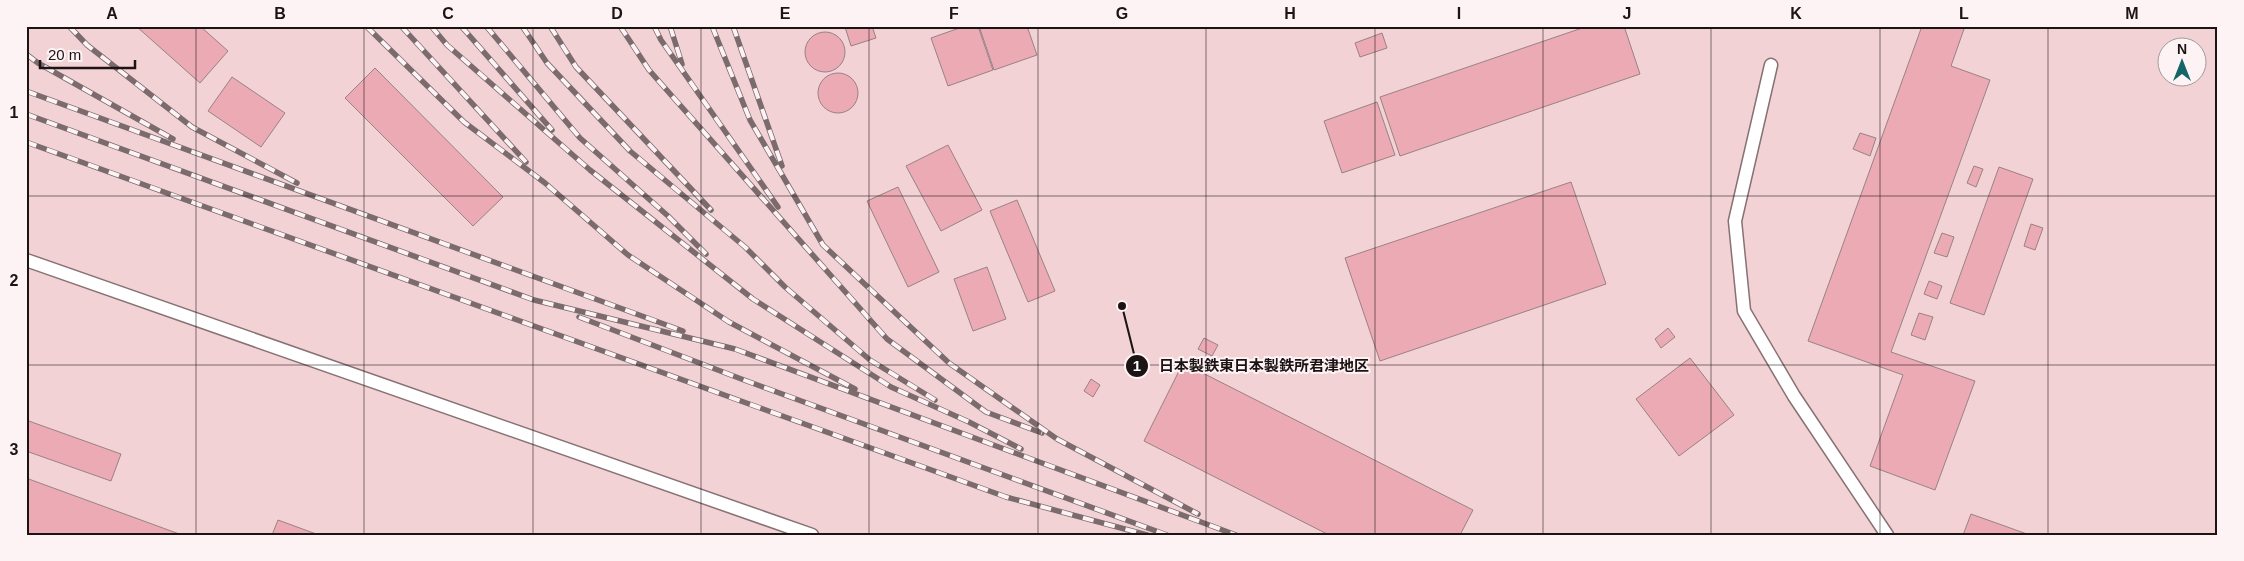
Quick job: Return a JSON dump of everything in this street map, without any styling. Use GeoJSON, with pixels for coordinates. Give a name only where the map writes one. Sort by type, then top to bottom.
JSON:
{"type":"FeatureCollection","features":[{"type":"Feature","properties":{"kind":"lane"},"geometry":{"type":"LineString","coordinates":[[1771,65],[1735,221],[1744,311],[1794,396],[1887,535]]}},
{"type":"Feature","properties":{"kind":"lane"},"geometry":{"type":"LineString","coordinates":[[26,260],[812,535]]}},
{"type":"Feature","properties":{"kind":"shaded area"},"geometry":{"type":"Polygon","coordinates":[[[26,26],[2218,26],[2218,535],[26,535],[26,26]]]}},
{"type":"Feature","properties":{"kind":"building"},"geometry":{"type":"Polygon","coordinates":[[[136,26],[200,26],[228,51],[200,83],[136,26]]]}},
{"type":"Feature","properties":{"kind":"building"},"geometry":{"type":"Polygon","coordinates":[[[872,26],[876,38],[851,46],[845,27],[872,26]]]}},
{"type":"Feature","properties":{"kind":"building"},"geometry":{"type":"Polygon","coordinates":[[[965,26],[978,26],[993,70],[948,86],[931,38],[965,26]]]}},
{"type":"Feature","properties":{"kind":"building"},"geometry":{"type":"Polygon","coordinates":[[[979,26],[1027,26],[1037,55],[994,70],[979,26]]]}},
{"type":"Feature","properties":{"kind":"building"},"geometry":{"type":"Polygon","coordinates":[[[1588,26],[1624,26],[1640,74],[1400,156],[1380,97],[1588,26]]]}},
{"type":"Feature","properties":{"kind":"building"},"geometry":{"type":"Polygon","coordinates":[[[1922,26],[1957,26],[1964,29],[1951,66],[1990,80],[1891,352],[1975,381],[1935,490],[1870,466],[1903,375],[1808,341],[1922,26]]]}},
{"type":"Feature","properties":{"kind":"building"},"geometry":{"type":"Polygon","coordinates":[[[829,32],[836,35],[842,41],[845,52],[844,60],[836,69],[829,72],[821,72],[814,69],[806,60],[805,48],[808,41],[817,33],[829,32]]]}},
{"type":"Feature","properties":{"kind":"building"},"geometry":{"type":"Polygon","coordinates":[[[1382,33],[1387,48],[1360,57],[1355,43],[1382,33]]]}},
{"type":"Feature","properties":{"kind":"building"},"geometry":{"type":"Polygon","coordinates":[[[375,68],[503,197],[473,226],[345,98],[375,68]]]}},
{"type":"Feature","properties":{"kind":"building"},"geometry":{"type":"Polygon","coordinates":[[[842,73],[849,76],[855,82],[858,93],[857,101],[849,110],[842,113],[834,113],[827,110],[819,101],[818,89],[821,82],[830,74],[842,73]]]}},
{"type":"Feature","properties":{"kind":"building"},"geometry":{"type":"Polygon","coordinates":[[[232,77],[285,113],[261,147],[208,111],[232,77]]]}},
{"type":"Feature","properties":{"kind":"building"},"geometry":{"type":"Polygon","coordinates":[[[1377,102],[1395,155],[1342,173],[1324,121],[1377,102]]]}},
{"type":"Feature","properties":{"kind":"building"},"geometry":{"type":"Polygon","coordinates":[[[1860,133],[1876,138],[1870,156],[1853,149],[1860,133]]]}},
{"type":"Feature","properties":{"kind":"building"},"geometry":{"type":"Polygon","coordinates":[[[948,145],[982,210],[941,231],[906,166],[948,145]]]}},
{"type":"Feature","properties":{"kind":"building"},"geometry":{"type":"Polygon","coordinates":[[[1974,166],[1983,169],[1976,187],[1967,183],[1974,166]]]}},
{"type":"Feature","properties":{"kind":"building"},"geometry":{"type":"Polygon","coordinates":[[[1999,167],[2033,179],[1984,315],[1950,303],[1999,167]]]}},
{"type":"Feature","properties":{"kind":"building"},"geometry":{"type":"Polygon","coordinates":[[[1571,182],[1606,284],[1380,361],[1345,258],[1571,182]]]}},
{"type":"Feature","properties":{"kind":"building"},"geometry":{"type":"Polygon","coordinates":[[[898,187],[939,272],[908,287],[867,201],[898,187]]]}},
{"type":"Feature","properties":{"kind":"building"},"geometry":{"type":"Polygon","coordinates":[[[1017,200],[1055,291],[1028,302],[990,211],[1017,200]]]}},
{"type":"Feature","properties":{"kind":"building"},"geometry":{"type":"Polygon","coordinates":[[[2031,224],[2043,228],[2035,250],[2024,246],[2031,224]]]}},
{"type":"Feature","properties":{"kind":"building"},"geometry":{"type":"Polygon","coordinates":[[[1942,233],[1954,237],[1947,257],[1934,253],[1942,233]]]}},
{"type":"Feature","properties":{"kind":"building"},"geometry":{"type":"Polygon","coordinates":[[[987,267],[1006,319],[973,331],[954,279],[987,267]]]}},
{"type":"Feature","properties":{"kind":"building"},"geometry":{"type":"Polygon","coordinates":[[[1929,281],[1942,286],[1937,299],[1924,294],[1929,281]]]}},
{"type":"Feature","properties":{"kind":"building"},"geometry":{"type":"Polygon","coordinates":[[[1919,313],[1933,317],[1925,340],[1911,335],[1919,313]]]}},
{"type":"Feature","properties":{"kind":"building"},"geometry":{"type":"Polygon","coordinates":[[[1668,328],[1675,337],[1661,348],[1655,339],[1668,328]]]}},
{"type":"Feature","properties":{"kind":"building"},"geometry":{"type":"Polygon","coordinates":[[[1204,338],[1218,345],[1212,356],[1198,349],[1204,338]]]}},
{"type":"Feature","properties":{"kind":"building"},"geometry":{"type":"Polygon","coordinates":[[[1690,358],[1734,415],[1679,456],[1636,399],[1690,358]]]}},
{"type":"Feature","properties":{"kind":"building"},"geometry":{"type":"Polygon","coordinates":[[[1183,363],[1473,510],[1460,535],[1329,535],[1144,441],[1183,363]]]}},
{"type":"Feature","properties":{"kind":"building"},"geometry":{"type":"Polygon","coordinates":[[[1091,379],[1100,385],[1093,397],[1084,391],[1091,379]]]}},
{"type":"Feature","properties":{"kind":"building"},"geometry":{"type":"Polygon","coordinates":[[[26,420],[121,454],[111,481],[26,451],[26,420]]]}},
{"type":"Feature","properties":{"kind":"building"},"geometry":{"type":"Polygon","coordinates":[[[26,478],[182,535],[26,535],[26,478]]]}},
{"type":"Feature","properties":{"kind":"building"},"geometry":{"type":"Polygon","coordinates":[[[1971,514],[2027,534],[1963,535],[1971,514]]]}},
{"type":"Feature","properties":{"kind":"building"},"geometry":{"type":"Polygon","coordinates":[[[278,520],[319,535],[272,535],[278,520]]]}},
{"type":"Feature","properties":{"kind":"railway"},"geometry":{"type":"LineString","coordinates":[[69,26],[87,45],[192,127],[297,183]]}},
{"type":"Feature","properties":{"kind":"railway"},"geometry":{"type":"LineString","coordinates":[[366,26],[464,122],[545,183],[628,255],[729,322],[855,389]]}},
{"type":"Feature","properties":{"kind":"railway"},"geometry":{"type":"LineString","coordinates":[[401,26],[526,162]]}},
{"type":"Feature","properties":{"kind":"railway"},"geometry":{"type":"LineString","coordinates":[[431,26],[447,45],[590,170],[753,299],[891,387],[969,422],[1021,449]]}},
{"type":"Feature","properties":{"kind":"railway"},"geometry":{"type":"LineString","coordinates":[[461,26],[552,130]]}},
{"type":"Feature","properties":{"kind":"railway"},"geometry":{"type":"LineString","coordinates":[[486,26],[580,138],[668,216],[706,254]]}},
{"type":"Feature","properties":{"kind":"railway"},"geometry":{"type":"LineString","coordinates":[[522,26],[547,63],[630,151],[745,247],[785,287],[870,360],[935,400]]}},
{"type":"Feature","properties":{"kind":"railway"},"geometry":{"type":"LineString","coordinates":[[550,26],[576,67],[711,210]]}},
{"type":"Feature","properties":{"kind":"railway"},"geometry":{"type":"LineString","coordinates":[[620,26],[649,70],[887,339],[986,412],[1042,433]]}},
{"type":"Feature","properties":{"kind":"railway"},"geometry":{"type":"LineString","coordinates":[[654,26],[661,40],[778,207]]}},
{"type":"Feature","properties":{"kind":"railway"},"geometry":{"type":"LineString","coordinates":[[670,26],[682,64]]}},
{"type":"Feature","properties":{"kind":"railway"},"geometry":{"type":"LineString","coordinates":[[712,26],[750,120],[823,245],[949,363],[1057,439],[1198,514]]}},
{"type":"Feature","properties":{"kind":"railway"},"geometry":{"type":"LineString","coordinates":[[733,26],[782,166]]}},
{"type":"Feature","properties":{"kind":"railway"},"geometry":{"type":"LineString","coordinates":[[26,54],[38,63],[173,139]]}},
{"type":"Feature","properties":{"kind":"railway"},"geometry":{"type":"LineString","coordinates":[[26,91],[683,331]]}},
{"type":"Feature","properties":{"kind":"railway"},"geometry":{"type":"LineString","coordinates":[[26,114],[534,300],[735,349],[1236,535]]}},
{"type":"Feature","properties":{"kind":"railway"},"geometry":{"type":"LineString","coordinates":[[26,142],[1006,497],[1147,535]]}},
{"type":"Feature","properties":{"kind":"railway"},"geometry":{"type":"LineString","coordinates":[[579,317],[744,380],[1167,535]]}},
{"type":"Feature","properties":{"kind":"place","name":"日本製鉄東日本製鉄所君津地区"},"geometry":{"type":"Point","coordinates":[1122,306]}}]}
